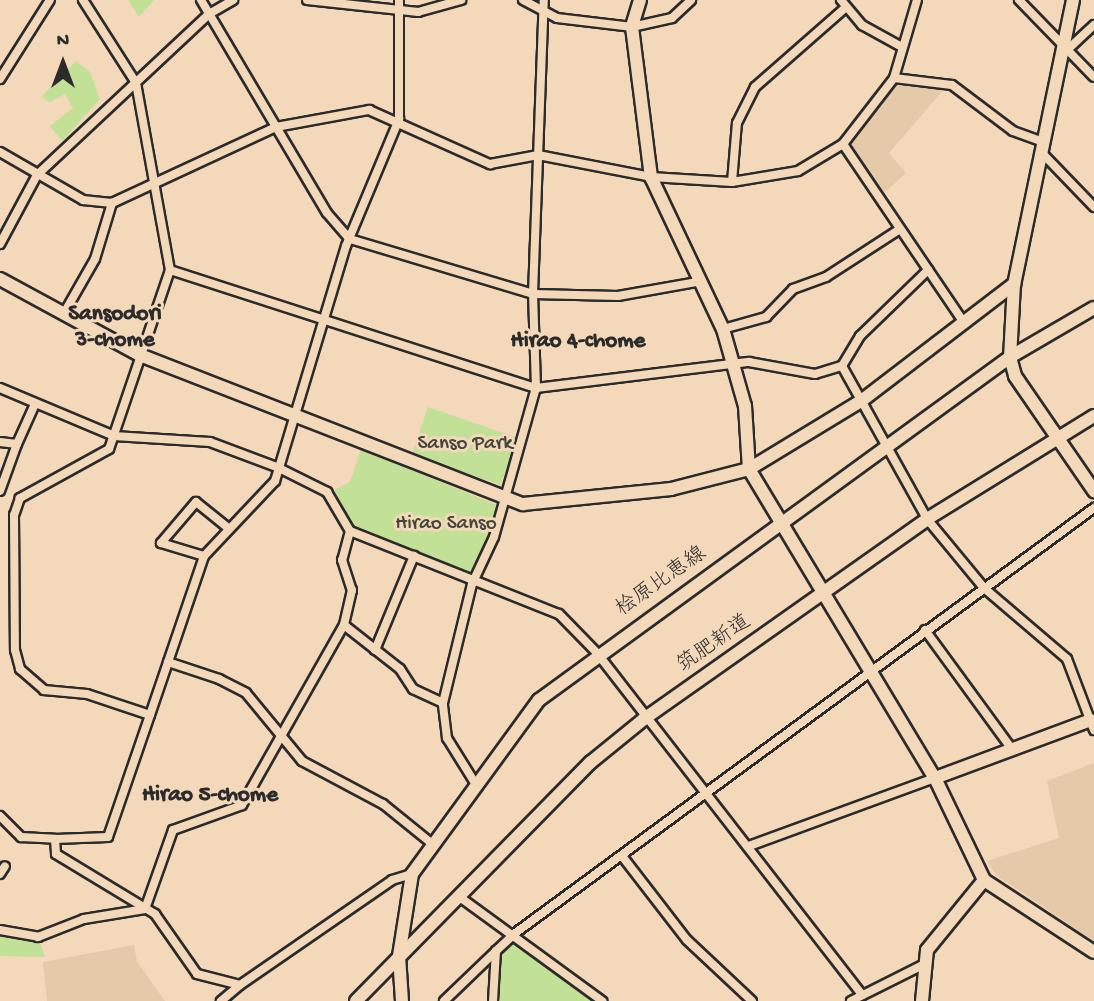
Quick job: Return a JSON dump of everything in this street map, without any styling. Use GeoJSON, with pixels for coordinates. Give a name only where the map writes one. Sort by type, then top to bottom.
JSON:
{"type":"FeatureCollection","features":[{"type":"Feature","properties":{"kind":"street"},"geometry":{"type":"LineString","coordinates":[[0,79],[50,0]]}},
{"type":"Feature","properties":{"kind":"street"},"geometry":{"type":"LineString","coordinates":[[83,0],[136,83],[170,270],[114,436],[101,455],[20,498],[14,515],[15,650],[20,669],[44,690],[87,694],[150,715]]}},
{"type":"Feature","properties":{"kind":"street"},"geometry":{"type":"LineString","coordinates":[[201,0],[276,127],[349,239],[533,293],[618,296],[702,281]]}},
{"type":"Feature","properties":{"kind":"street"},"geometry":{"type":"LineString","coordinates":[[0,244],[37,175],[209,14],[233,0]]}},
{"type":"Feature","properties":{"kind":"street"},"geometry":{"type":"LineString","coordinates":[[307,0],[418,12],[461,0]]}},
{"type":"Feature","properties":{"kind":"street"},"geometry":{"type":"LineString","coordinates":[[0,816],[20,837],[108,837],[204,556],[227,527],[267,495],[279,468],[323,316],[349,239],[398,119],[399,0]]}},
{"type":"Feature","properties":{"kind":"street"},"geometry":{"type":"LineString","coordinates":[[523,0],[541,10],[632,27],[672,18],[691,0]]}},
{"type":"Feature","properties":{"kind":"street"},"geometry":{"type":"LineString","coordinates":[[475,783],[447,738],[443,703],[472,584],[505,498],[536,388],[533,293],[541,10],[544,0]]}},
{"type":"Feature","properties":{"kind":"street"},"geometry":{"type":"LineString","coordinates":[[640,0],[632,27],[651,177],[723,329],[745,406],[749,469],[935,778],[984,880],[1094,952]]}},
{"type":"Feature","properties":{"kind":"street"},"geometry":{"type":"LineString","coordinates":[[0,152],[83,200],[113,203],[154,187],[276,127],[369,110],[398,119],[491,164],[538,155],[651,177],[732,182],[798,171],[843,144],[894,78],[901,46],[917,0]]}},
{"type":"Feature","properties":{"kind":"street"},"geometry":{"type":"LineString","coordinates":[[1019,0],[1094,77]]}},
{"type":"Feature","properties":{"kind":"street"},"geometry":{"type":"LineString","coordinates":[[1073,0],[1065,50],[1014,284],[1010,357],[1015,376],[1094,491]]}},
{"type":"Feature","properties":{"kind":"street"},"geometry":{"type":"LineString","coordinates":[[732,182],[737,123],[755,87],[844,4],[862,25],[901,46]]}},
{"type":"Feature","properties":{"kind":"street"},"geometry":{"type":"LineString","coordinates":[[1065,50],[1094,25]]}},
{"type":"Feature","properties":{"kind":"street"},"geometry":{"type":"LineString","coordinates":[[894,78],[952,85],[1013,131],[1043,147],[1094,207]]}},
{"type":"Feature","properties":{"kind":"street"},"geometry":{"type":"LineString","coordinates":[[843,144],[963,321]]}},
{"type":"Feature","properties":{"kind":"street"},"geometry":{"type":"LineString","coordinates":[[63,315],[95,259],[113,203]]}},
{"type":"Feature","properties":{"kind":"street"},"geometry":{"type":"LineString","coordinates":[[723,329],[766,317],[793,289],[826,277],[900,229]]}},
{"type":"Feature","properties":{"kind":"street"},"geometry":{"type":"LineString","coordinates":[[170,270],[323,316],[536,388],[732,364],[815,374],[842,366],[860,337],[929,270]]}},
{"type":"Feature","properties":{"kind":"street"},"geometry":{"type":"LineString","coordinates":[[0,279],[140,355],[523,504],[671,489],[749,469],[861,401],[1014,284]]}},
{"type":"Feature","properties":{"kind":"street","name":"桧原比恵線"},"geometry":{"type":"LineString","coordinates":[[402,1001],[399,956],[412,874],[430,842],[539,700],[597,653],[1010,357],[1094,308]]}},
{"type":"Feature","properties":{"kind":"street"},"geometry":{"type":"LineString","coordinates":[[749,846],[1011,748],[1093,723],[1067,659],[984,588],[927,519],[842,366]]}},
{"type":"Feature","properties":{"kind":"street"},"geometry":{"type":"LineString","coordinates":[[0,388],[114,436],[210,442],[279,468],[327,492],[350,531],[414,556],[472,584],[545,606],[571,623],[597,653],[644,719],[749,846],[862,995]]}},
{"type":"Feature","properties":{"kind":"street"},"geometry":{"type":"LineString","coordinates":[[0,491],[35,404]]}},
{"type":"Feature","properties":{"kind":"street","name":"筑肥新道"},"geometry":{"type":"LineString","coordinates":[[356,1001],[461,898],[591,762],[644,719],[927,519],[1056,435],[1094,416]]}},
{"type":"Feature","properties":{"kind":"street"},"geometry":{"type":"LineString","coordinates":[[0,442],[17,444]]}},
{"type":"Feature","properties":{"kind":"street"},"geometry":{"type":"LineString","coordinates":[[204,556],[161,542],[196,502],[227,527]]}},
{"type":"Feature","properties":{"kind":"street"},"geometry":{"type":"LineString","coordinates":[[444,1001],[514,934],[1094,508]]}},
{"type":"Feature","properties":{"kind":"street"},"geometry":{"type":"LineString","coordinates":[[145,909],[173,830],[242,805],[344,625],[352,590],[342,560],[350,531]]}},
{"type":"Feature","properties":{"kind":"street"},"geometry":{"type":"LineString","coordinates":[[375,650],[414,556]]}},
{"type":"Feature","properties":{"kind":"street"},"geometry":{"type":"LineString","coordinates":[[344,625],[375,650],[413,690],[443,703]]}},
{"type":"Feature","properties":{"kind":"street"},"geometry":{"type":"LineString","coordinates":[[925,630],[1011,748]]}},
{"type":"Feature","properties":{"kind":"street"},"geometry":{"type":"LineString","coordinates":[[168,662],[246,693],[281,740],[302,761],[383,804],[430,842]]}},
{"type":"Feature","properties":{"kind":"street"},"geometry":{"type":"LineString","coordinates":[[55,839],[55,854],[68,866],[145,909],[197,974],[240,985]]}},
{"type":"Feature","properties":{"kind":"street"},"geometry":{"type":"LineString","coordinates":[[622,856],[687,940],[752,1001]]}},
{"type":"Feature","properties":{"kind":"street"},"geometry":{"type":"LineString","coordinates":[[221,1001],[392,880],[412,874]]}},
{"type":"Feature","properties":{"kind":"street"},"geometry":{"type":"LineString","coordinates":[[922,1001],[922,965],[937,936],[984,880]]}},
{"type":"Feature","properties":{"kind":"street"},"geometry":{"type":"LineString","coordinates":[[461,898],[514,934],[602,1001]]}},
{"type":"Feature","properties":{"kind":"street"},"geometry":{"type":"LineString","coordinates":[[0,930],[38,937],[84,919],[145,909]]}},
{"type":"Feature","properties":{"kind":"street"},"geometry":{"type":"LineString","coordinates":[[493,1001],[496,951]]}},
{"type":"Feature","properties":{"kind":"street"},"geometry":{"type":"LineString","coordinates":[[851,1001],[922,965]]}},
{"type":"Feature","properties":{"kind":"shaded area"},"geometry":{"type":"Polygon","coordinates":[[[913,82],[945,88],[889,153],[906,173],[881,196],[848,146],[898,84],[913,82]]]}},
{"type":"Feature","properties":{"kind":"shaded area"},"geometry":{"type":"Polygon","coordinates":[[[1094,763],[1094,941],[996,875],[987,861],[1059,838],[1047,781],[1094,763]]]}},
{"type":"Feature","properties":{"kind":"shaded area"},"geometry":{"type":"Polygon","coordinates":[[[134,945],[137,962],[165,1001],[47,1001],[43,962],[134,945]]]}},
{"type":"Feature","properties":{"kind":"green space"},"geometry":{"type":"Polygon","coordinates":[[[128,0],[154,0],[139,17],[128,0]]]}},
{"type":"Feature","properties":{"kind":"green space"},"geometry":{"type":"Polygon","coordinates":[[[76,61],[90,72],[100,99],[62,141],[50,126],[73,108],[65,94],[50,102],[41,97],[76,61]]]}},
{"type":"Feature","properties":{"kind":"green space","name":"Sanso Park"},"geometry":{"type":"Polygon","coordinates":[[[428,407],[517,438],[501,485],[412,454],[428,407]]]}},
{"type":"Feature","properties":{"kind":"green space","name":"Hirao Sanso"},"geometry":{"type":"Polygon","coordinates":[[[361,449],[499,506],[494,532],[472,578],[355,527],[334,490],[350,482],[361,449]]]}},
{"type":"Feature","properties":{"kind":"green space"},"geometry":{"type":"Polygon","coordinates":[[[0,931],[38,938],[45,957],[0,956],[0,931]]]}},
{"type":"Feature","properties":{"kind":"green space"},"geometry":{"type":"Polygon","coordinates":[[[516,941],[594,1001],[497,1001],[500,956],[516,941]]]}},
{"type":"Feature","properties":{"kind":"district","name":"Sansodori 3-chome"},"geometry":{"type":"Point","coordinates":[115,328]}},
{"type":"Feature","properties":{"kind":"district","name":"Hirao 4-chome"},"geometry":{"type":"Point","coordinates":[578,342]}},
{"type":"Feature","properties":{"kind":"district","name":"Hirao 5-chome"},"geometry":{"type":"Point","coordinates":[210,796]}}]}
